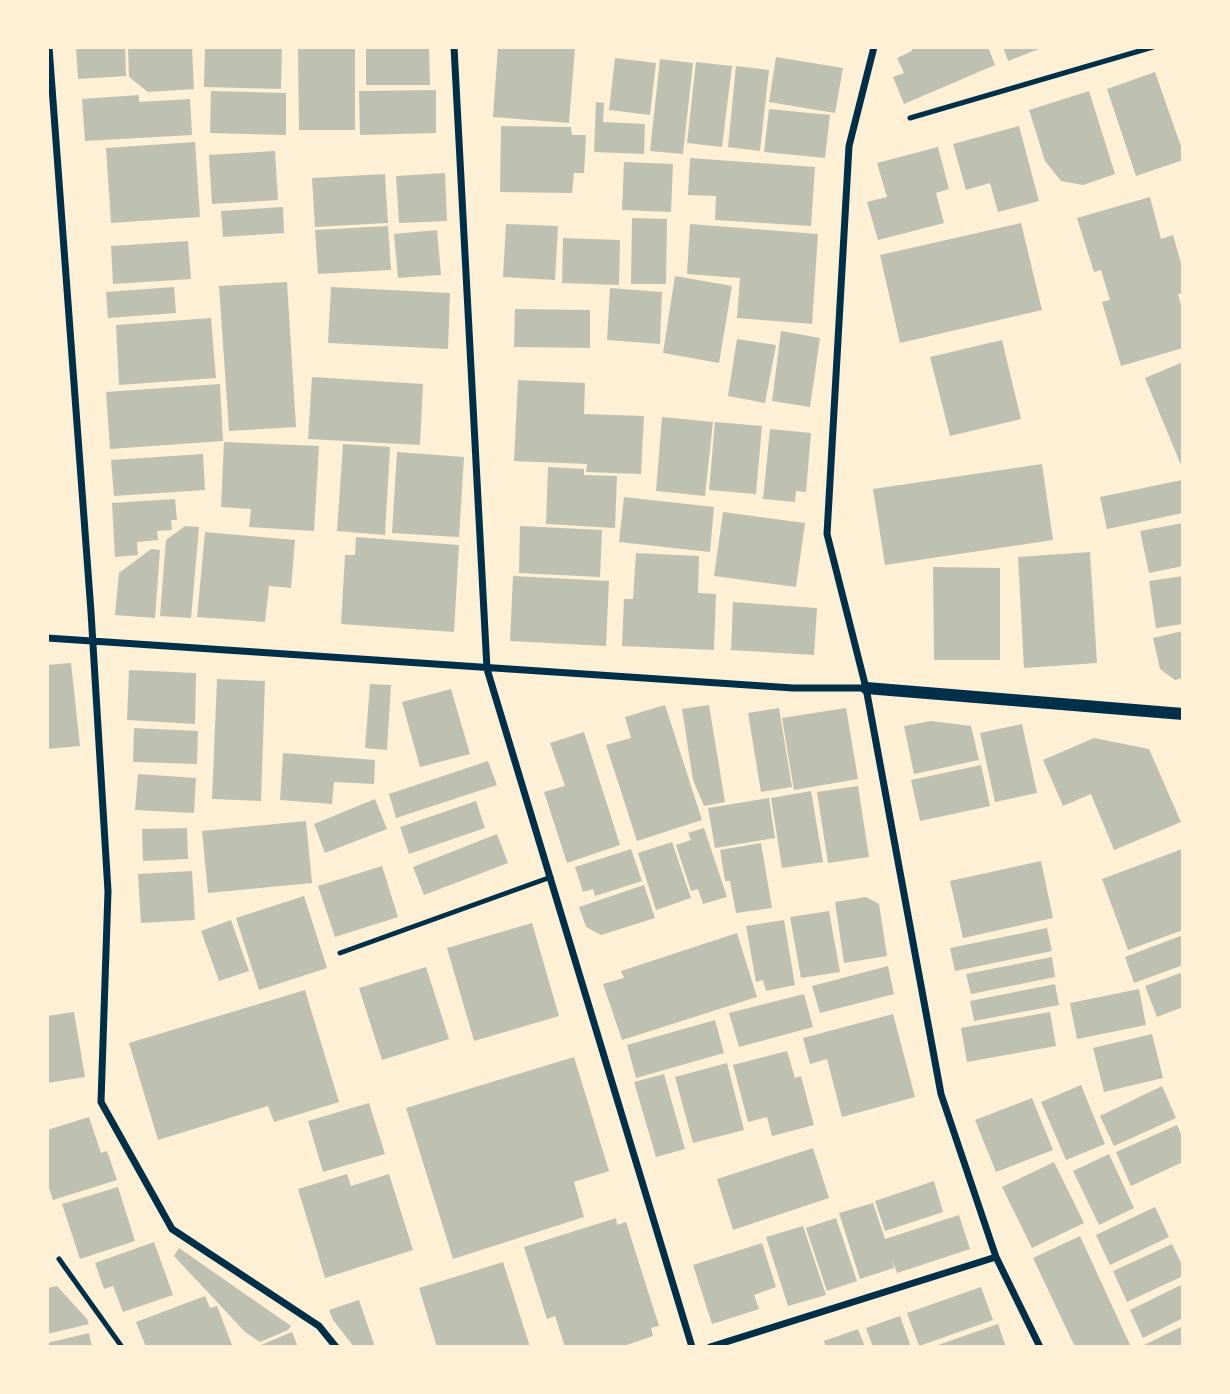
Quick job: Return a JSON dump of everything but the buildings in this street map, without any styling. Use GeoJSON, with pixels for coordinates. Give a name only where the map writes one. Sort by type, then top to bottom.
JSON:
{"type":"FeatureCollection","features":[{"type":"Feature","properties":{"kind":"street"},"geometry":{"type":"LineString","coordinates":[[49,47],[93,640],[108,891],[101,1102],[172,1229],[319,1326],[336,1347]]}},
{"type":"Feature","properties":{"kind":"street"},"geometry":{"type":"LineString","coordinates":[[454,47],[487,669],[692,1347]]}},
{"type":"Feature","properties":{"kind":"street"},"geometry":{"type":"LineString","coordinates":[[874,47],[849,146],[827,534],[866,688],[941,1094],[996,1257],[1040,1347]]}},
{"type":"Feature","properties":{"kind":"street"},"geometry":{"type":"LineString","coordinates":[[47,638],[793,688],[866,688],[1183,714]]}},
{"type":"Feature","properties":{"kind":"street"},"geometry":{"type":"LineString","coordinates":[[710,1347],[996,1257]]}},
{"type":"Feature","properties":{"kind":"lane"},"geometry":{"type":"LineString","coordinates":[[910,118],[1153,47]]}},
{"type":"Feature","properties":{"kind":"lane"},"geometry":{"type":"LineString","coordinates":[[340,953],[551,877]]}},
{"type":"Feature","properties":{"kind":"lane"},"geometry":{"type":"LineString","coordinates":[[60,1259],[122,1347]]}}]}
